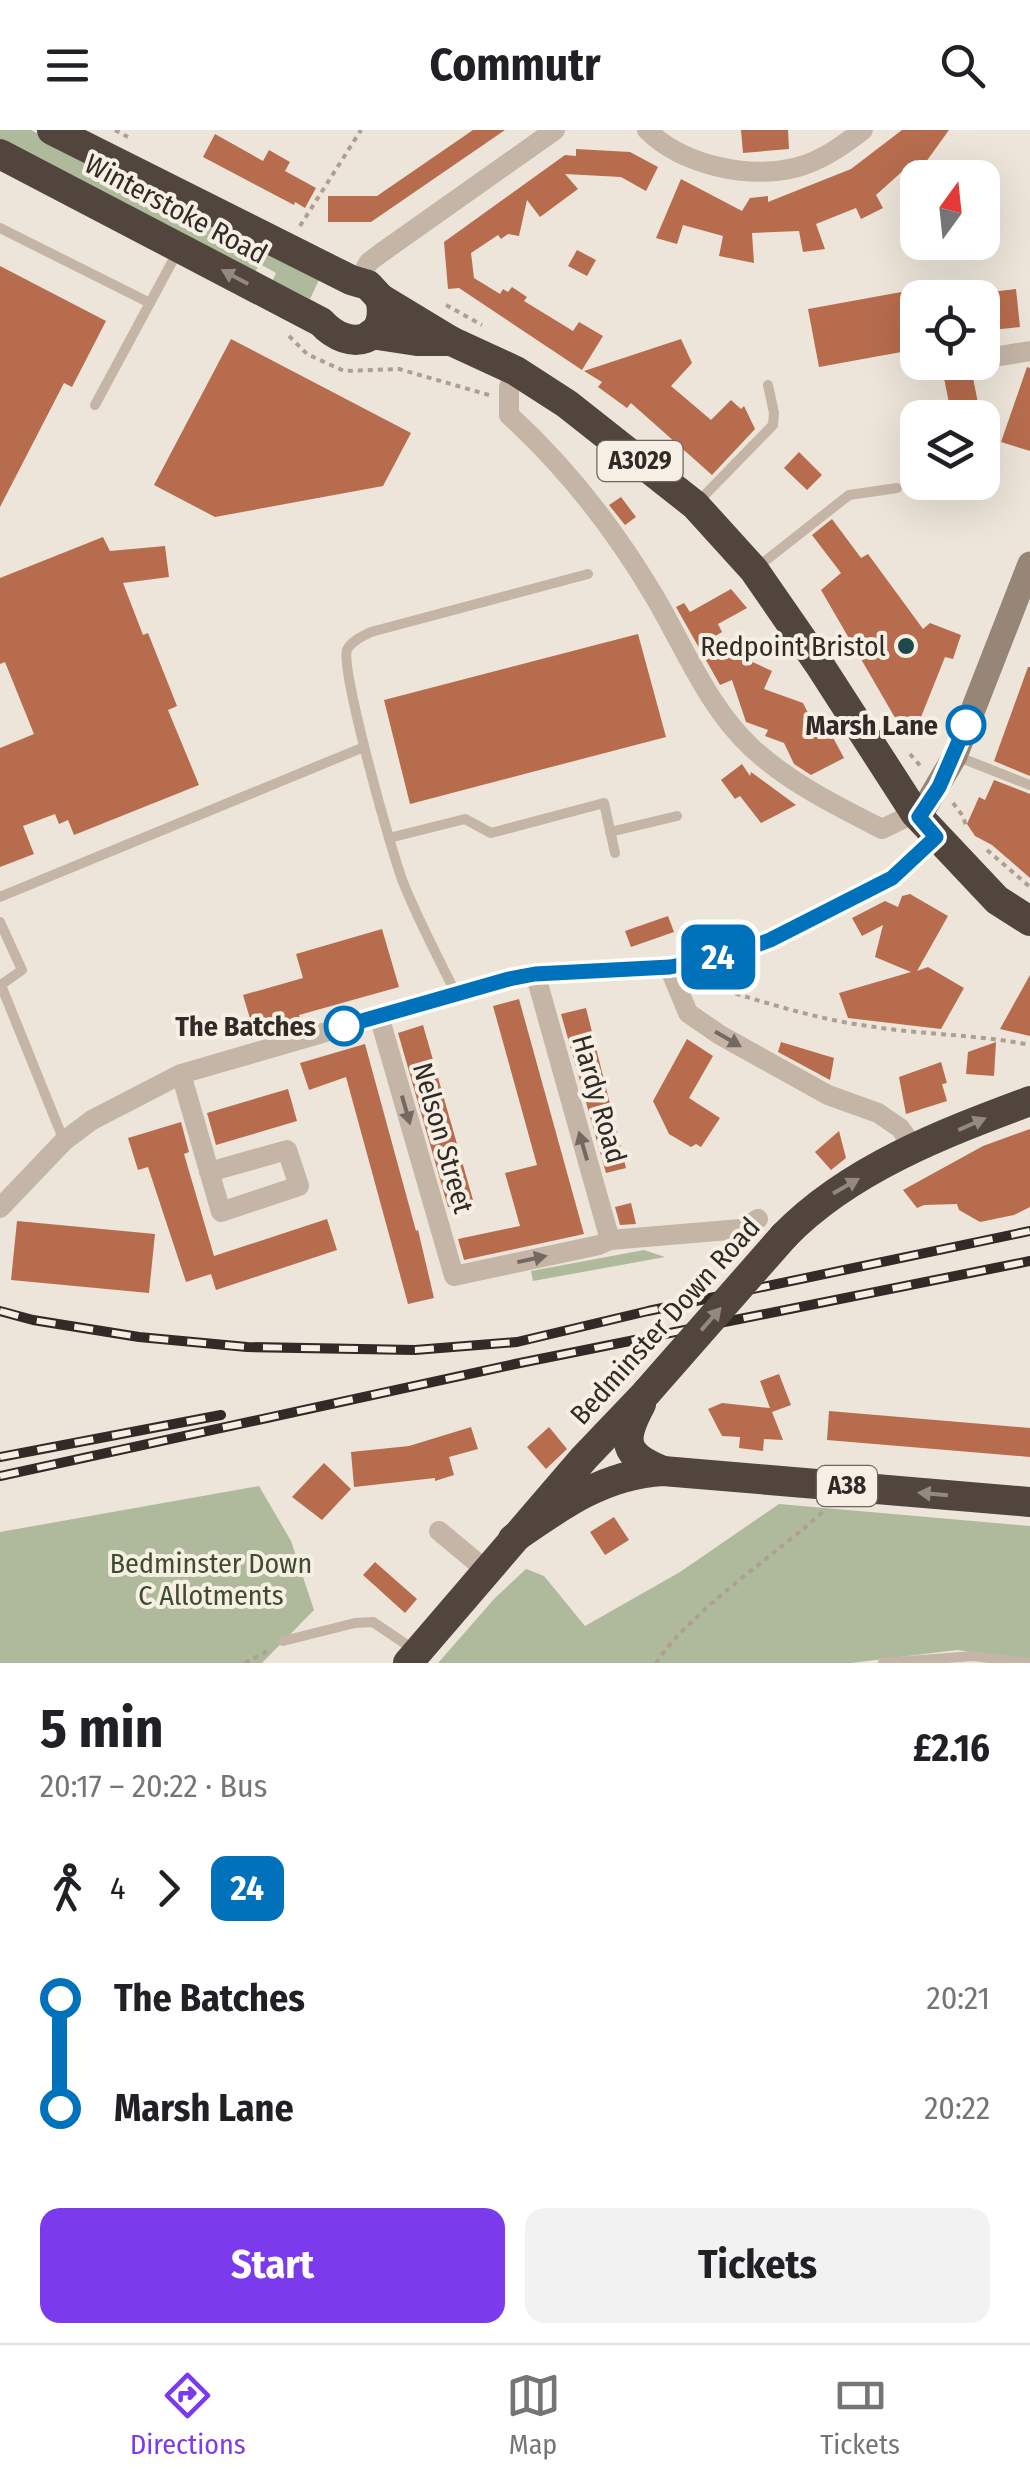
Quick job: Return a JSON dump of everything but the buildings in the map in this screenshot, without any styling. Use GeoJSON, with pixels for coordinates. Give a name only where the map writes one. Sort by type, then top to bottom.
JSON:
{"type":"FeatureCollection","features":[{"type":"Feature","properties":{"kind":"highway","name":"Winterstoke Road"},"geometry":{"type":"LineString","coordinates":[[52,130],[94,140],[363,286],[451,341],[516,371],[567,404],[695,505],[754,570],[923,822],[996,900],[1030,921]]}},
{"type":"Feature","properties":{"kind":"highway","name":"Winterstoke Road"},"geometry":{"type":"LineString","coordinates":[[0,154],[321,322],[342,340],[358,341],[371,334],[451,341]]}},
{"type":"Feature","properties":{"kind":"highway"},"geometry":{"type":"LineString","coordinates":[[321,322],[325,295],[332,287],[363,286],[382,317],[371,334]]}},
{"type":"Feature","properties":{"kind":"highway","name":"Bedminster Down Road"},"geometry":{"type":"LineString","coordinates":[[413,1658],[513,1539],[810,1210],[840,1188],[916,1149],[1030,1101]]}},
{"type":"Feature","properties":{"kind":"highway","name":"A38"},"geometry":{"type":"LineString","coordinates":[[647,1392],[631,1423],[628,1440],[634,1456],[663,1471]]}},
{"type":"Feature","properties":{"kind":"highway","name":"A38"},"geometry":{"type":"LineString","coordinates":[[513,1539],[604,1482],[624,1475],[663,1471],[1030,1502]]}},
{"type":"Feature","properties":{"kind":"street"},"geometry":{"type":"LineString","coordinates":[[363,286],[369,262],[555,130]]}},
{"type":"Feature","properties":{"kind":"street"},"geometry":{"type":"LineString","coordinates":[[647,130],[676,151],[702,162],[735,170],[762,171],[794,168],[820,159],[863,130]]}},
{"type":"Feature","properties":{"kind":"street"},"geometry":{"type":"LineString","coordinates":[[1000,356],[1030,351]]}},
{"type":"Feature","properties":{"kind":"street"},"geometry":{"type":"LineString","coordinates":[[516,371],[509,386],[509,415],[546,449],[602,516],[652,594],[714,704],[752,748],[816,796],[882,829],[923,822]]}},
{"type":"Feature","properties":{"kind":"street"},"geometry":{"type":"LineString","coordinates":[[0,1208],[64,1142],[92,1120],[181,1074],[535,974],[670,967],[726,956],[770,940],[892,878],[955,756],[1030,564]]}},
{"type":"Feature","properties":{"kind":"street"},"geometry":{"type":"LineString","coordinates":[[670,967],[688,1013],[720,1036],[828,1095],[878,1114],[900,1128],[916,1149]]}},
{"type":"Feature","properties":{"kind":"street","name":"Hardy Road"},"geometry":{"type":"LineString","coordinates":[[535,974],[610,1240]]}},
{"type":"Feature","properties":{"kind":"street","name":"Nelson Street"},"geometry":{"type":"LineString","coordinates":[[379,1016],[454,1276],[610,1240]]}},
{"type":"Feature","properties":{"kind":"street"},"geometry":{"type":"LineString","coordinates":[[181,1074],[209,1172]]}},
{"type":"Feature","properties":{"kind":"street"},"geometry":{"type":"LineString","coordinates":[[610,1240],[741,1230],[758,1220]]}},
{"type":"Feature","properties":{"kind":"street"},"geometry":{"type":"LineString","coordinates":[[439,1531],[487,1571]]}},
{"type":"Feature","properties":{"kind":"lane"},"geometry":{"type":"LineString","coordinates":[[0,228],[150,303]]}},
{"type":"Feature","properties":{"kind":"lane"},"geometry":{"type":"LineString","coordinates":[[95,405],[179,248]]}},
{"type":"Feature","properties":{"kind":"lane"},"geometry":{"type":"LineString","coordinates":[[695,505],[773,425],[768,385]]}},
{"type":"Feature","properties":{"kind":"lane"},"geometry":{"type":"LineString","coordinates":[[754,570],[849,495],[897,488]]}},
{"type":"Feature","properties":{"kind":"lane"},"geometry":{"type":"LineString","coordinates":[[456,994],[403,882],[364,747],[346,665],[347,651],[355,640],[372,632],[588,574]]}},
{"type":"Feature","properties":{"kind":"lane"},"geometry":{"type":"LineString","coordinates":[[0,897],[364,747]]}},
{"type":"Feature","properties":{"kind":"lane"},"geometry":{"type":"LineString","coordinates":[[955,756],[1030,785]]}},
{"type":"Feature","properties":{"kind":"lane"},"geometry":{"type":"LineString","coordinates":[[390,838],[465,819],[491,832],[604,803],[615,853]]}},
{"type":"Feature","properties":{"kind":"lane"},"geometry":{"type":"LineString","coordinates":[[610,832],[677,816]]}},
{"type":"Feature","properties":{"kind":"lane"},"geometry":{"type":"LineString","coordinates":[[0,922],[22,970],[1,985],[64,1142]]}},
{"type":"Feature","properties":{"kind":"lane"},"geometry":{"type":"LineString","coordinates":[[284,1641],[355,1622],[372,1622],[413,1658]]}},
{"type":"Feature","properties":{"kind":"lane"},"geometry":{"type":"LineString","coordinates":[[883,1663],[973,1656],[1029,1663]]}},
{"type":"Feature","properties":{"kind":"path"},"geometry":{"type":"LineString","coordinates":[[287,246],[361,130]]}},
{"type":"Feature","properties":{"kind":"path"},"geometry":{"type":"LineString","coordinates":[[693,962],[717,988],[794,1011],[867,1026],[992,1037],[1030,1046]]}},
{"type":"Feature","properties":{"kind":"path"},"geometry":{"type":"LineString","coordinates":[[656,1663],[665,1649],[712,1606],[829,1507]]}},
{"type":"Feature","properties":{"kind":"path"},"geometry":{"type":"LineString","coordinates":[[245,1663],[284,1641]]}},
{"type":"Feature","properties":{"kind":"green space"},"geometry":{"type":"Polygon","coordinates":[[[0,130],[31,130],[319,280],[310,299],[273,280],[276,273],[260,264],[255,272],[0,139],[0,130]]]}},
{"type":"Feature","properties":{"kind":"green space"},"geometry":{"type":"Polygon","coordinates":[[[644,1250],[665,1257],[533,1281],[531,1271],[644,1250]]]}},
{"type":"Feature","properties":{"kind":"green space","name":"Bedminster Down C Allotments"},"geometry":{"type":"Polygon","coordinates":[[[259,1486],[291,1541],[314,1610],[262,1663],[0,1663],[0,1532],[259,1486]]]}},
{"type":"Feature","properties":{"kind":"green space"},"geometry":{"type":"Polygon","coordinates":[[[779,1504],[1030,1526],[1030,1659],[957,1650],[851,1663],[438,1663],[526,1569],[544,1576],[585,1626],[680,1572],[779,1504]]]}},
{"type":"Feature","properties":{"kind":"railway"},"geometry":{"type":"LineString","coordinates":[[0,1311],[139,1337],[247,1347],[415,1350],[517,1342],[1030,1231]]}},
{"type":"Feature","properties":{"kind":"railway"},"geometry":{"type":"LineString","coordinates":[[0,1476],[515,1364],[1030,1261]]}},
{"type":"Feature","properties":{"kind":"railway"},"geometry":{"type":"LineString","coordinates":[[0,1457],[221,1415]]}},
{"type":"Feature","properties":{"kind":"bus line","name":"24"},"geometry":{"type":"LineString","coordinates":[[344,1026],[509,979],[535,974],[670,967],[726,956],[770,940],[892,878],[936,837],[919,817],[955,756],[966,725]]}},
{"type":"Feature","properties":{"kind":"place","name":"Redpoint Bristol"},"geometry":{"type":"Point","coordinates":[906,646]}},
{"type":"Feature","properties":{"kind":"place","name":"Marsh Lane"},"geometry":{"type":"Point","coordinates":[966,725]}},
{"type":"Feature","properties":{"kind":"place","name":"The Batches"},"geometry":{"type":"Point","coordinates":[344,1026]}}]}
